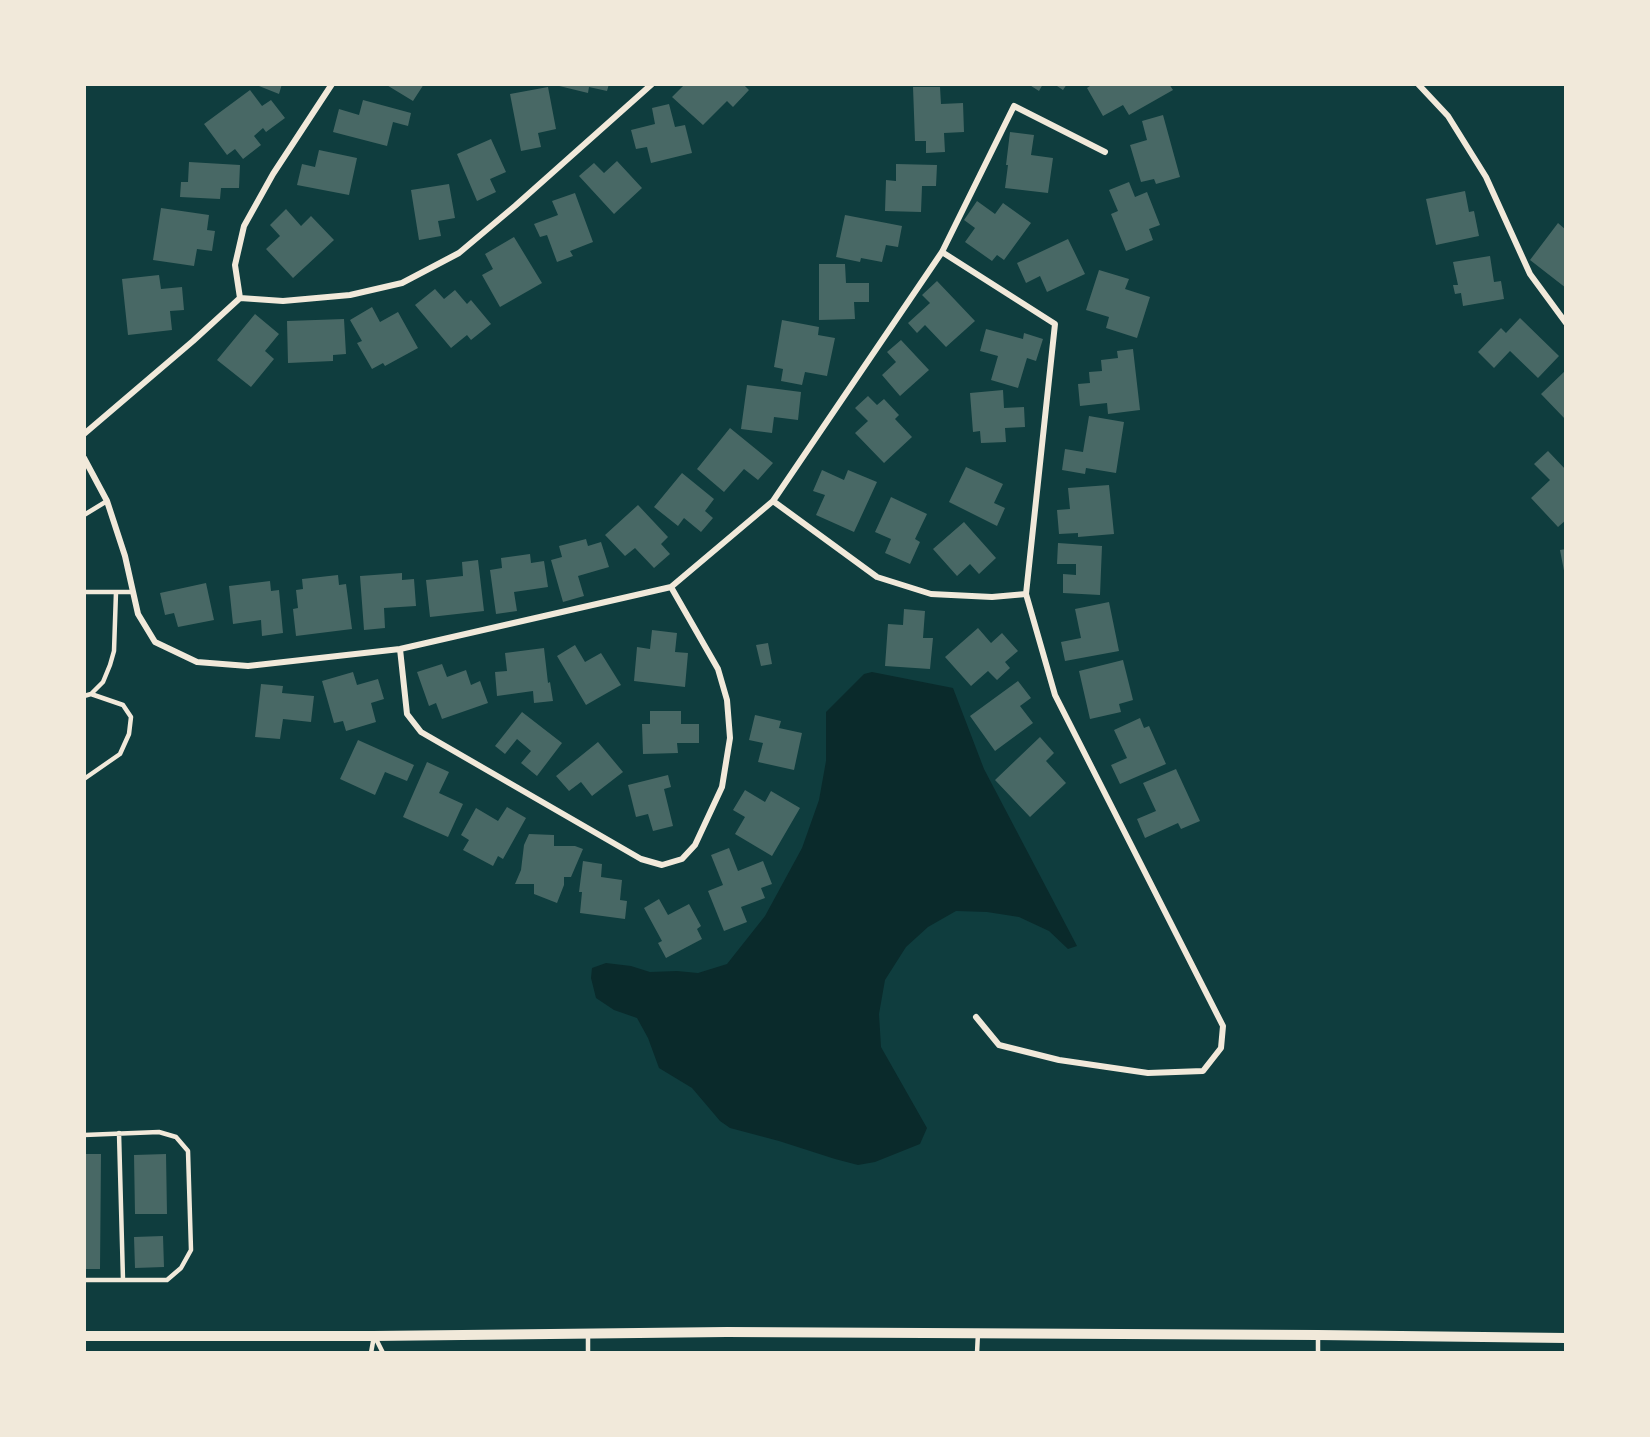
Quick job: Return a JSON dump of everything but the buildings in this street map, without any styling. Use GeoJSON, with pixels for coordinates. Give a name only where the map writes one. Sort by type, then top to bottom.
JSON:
{"type":"FeatureCollection","features":[{"type":"Feature","properties":{"kind":"street"},"geometry":{"type":"LineString","coordinates":[[240,297],[235,265],[244,226],[273,174],[332,84]]}},
{"type":"Feature","properties":{"kind":"street"},"geometry":{"type":"LineString","coordinates":[[84,434],[193,341],[240,297],[283,301],[350,295],[402,283],[459,253],[652,84]]}},
{"type":"Feature","properties":{"kind":"street"},"geometry":{"type":"LineString","coordinates":[[1418,84],[1448,116],[1486,177],[1530,274],[1566,323]]}},
{"type":"Feature","properties":{"kind":"street"},"geometry":{"type":"LineString","coordinates":[[84,458],[107,501],[125,556],[138,614],[155,642],[197,662],[248,666],[400,649],[671,586],[773,501],[942,252],[1014,106],[1105,152]]}},
{"type":"Feature","properties":{"kind":"street"},"geometry":{"type":"LineString","coordinates":[[942,252],[1055,324],[1026,594],[1055,695],[1223,1026],[1221,1048],[1203,1071],[1148,1073],[1059,1060],[999,1045],[976,1017]]}},
{"type":"Feature","properties":{"kind":"street"},"geometry":{"type":"LineString","coordinates":[[773,501],[877,577],[931,594],[992,597],[1026,594]]}},
{"type":"Feature","properties":{"kind":"street"},"geometry":{"type":"LineString","coordinates":[[400,649],[407,714],[421,732],[641,859],[663,865],[682,859],[695,845],[722,788],[730,738],[727,700],[718,669],[671,586]]}},
{"type":"Feature","properties":{"kind":"street"},"geometry":{"type":"LineString","coordinates":[[84,1336],[978,1333],[1566,1338]]}},
{"type":"Feature","properties":{"kind":"lane"},"geometry":{"type":"LineString","coordinates":[[84,515],[107,501]]}},
{"type":"Feature","properties":{"kind":"lane"},"geometry":{"type":"LineString","coordinates":[[84,592],[133,592]]}},
{"type":"Feature","properties":{"kind":"lane"},"geometry":{"type":"LineString","coordinates":[[84,696],[91,694],[103,682],[110,665],[114,651],[116,592]]}},
{"type":"Feature","properties":{"kind":"lane"},"geometry":{"type":"LineString","coordinates":[[84,779],[120,754],[129,734],[131,717],[123,705],[91,694]]}},
{"type":"Feature","properties":{"kind":"lane"},"geometry":{"type":"LineString","coordinates":[[84,1134],[159,1132],[176,1137],[188,1151],[191,1250],[181,1268],[167,1280],[84,1280]]}},
{"type":"Feature","properties":{"kind":"lane"},"geometry":{"type":"LineString","coordinates":[[119,1133],[123,1280]]}},
{"type":"Feature","properties":{"kind":"lane"},"geometry":{"type":"LineString","coordinates":[[588,1333],[588,1353]]}},
{"type":"Feature","properties":{"kind":"lane"},"geometry":{"type":"LineString","coordinates":[[977,1353],[978,1333]]}},
{"type":"Feature","properties":{"kind":"lane"},"geometry":{"type":"LineString","coordinates":[[1318,1335],[1318,1353]]}},
{"type":"Feature","properties":{"kind":"lane"},"geometry":{"type":"LineString","coordinates":[[371,1353],[374,1336]]}},
{"type":"Feature","properties":{"kind":"lane"},"geometry":{"type":"LineString","coordinates":[[374,1336],[383,1353]]}},
{"type":"Feature","properties":{"kind":"water"},"geometry":{"type":"Polygon","coordinates":[[[872,672],[953,688],[984,769],[1077,946],[1068,949],[1049,931],[1019,917],[987,912],[956,911],[928,927],[906,947],[885,980],[879,1014],[881,1047],[927,1128],[920,1144],[875,1162],[858,1165],[730,1128],[720,1121],[692,1088],[659,1068],[648,1038],[637,1018],[614,1010],[596,998],[591,978],[592,968],[606,963],[631,966],[650,972],[698,973],[727,964],[765,916],[802,848],[819,800],[826,761],[826,712],[864,674],[872,672]]]}}]}
